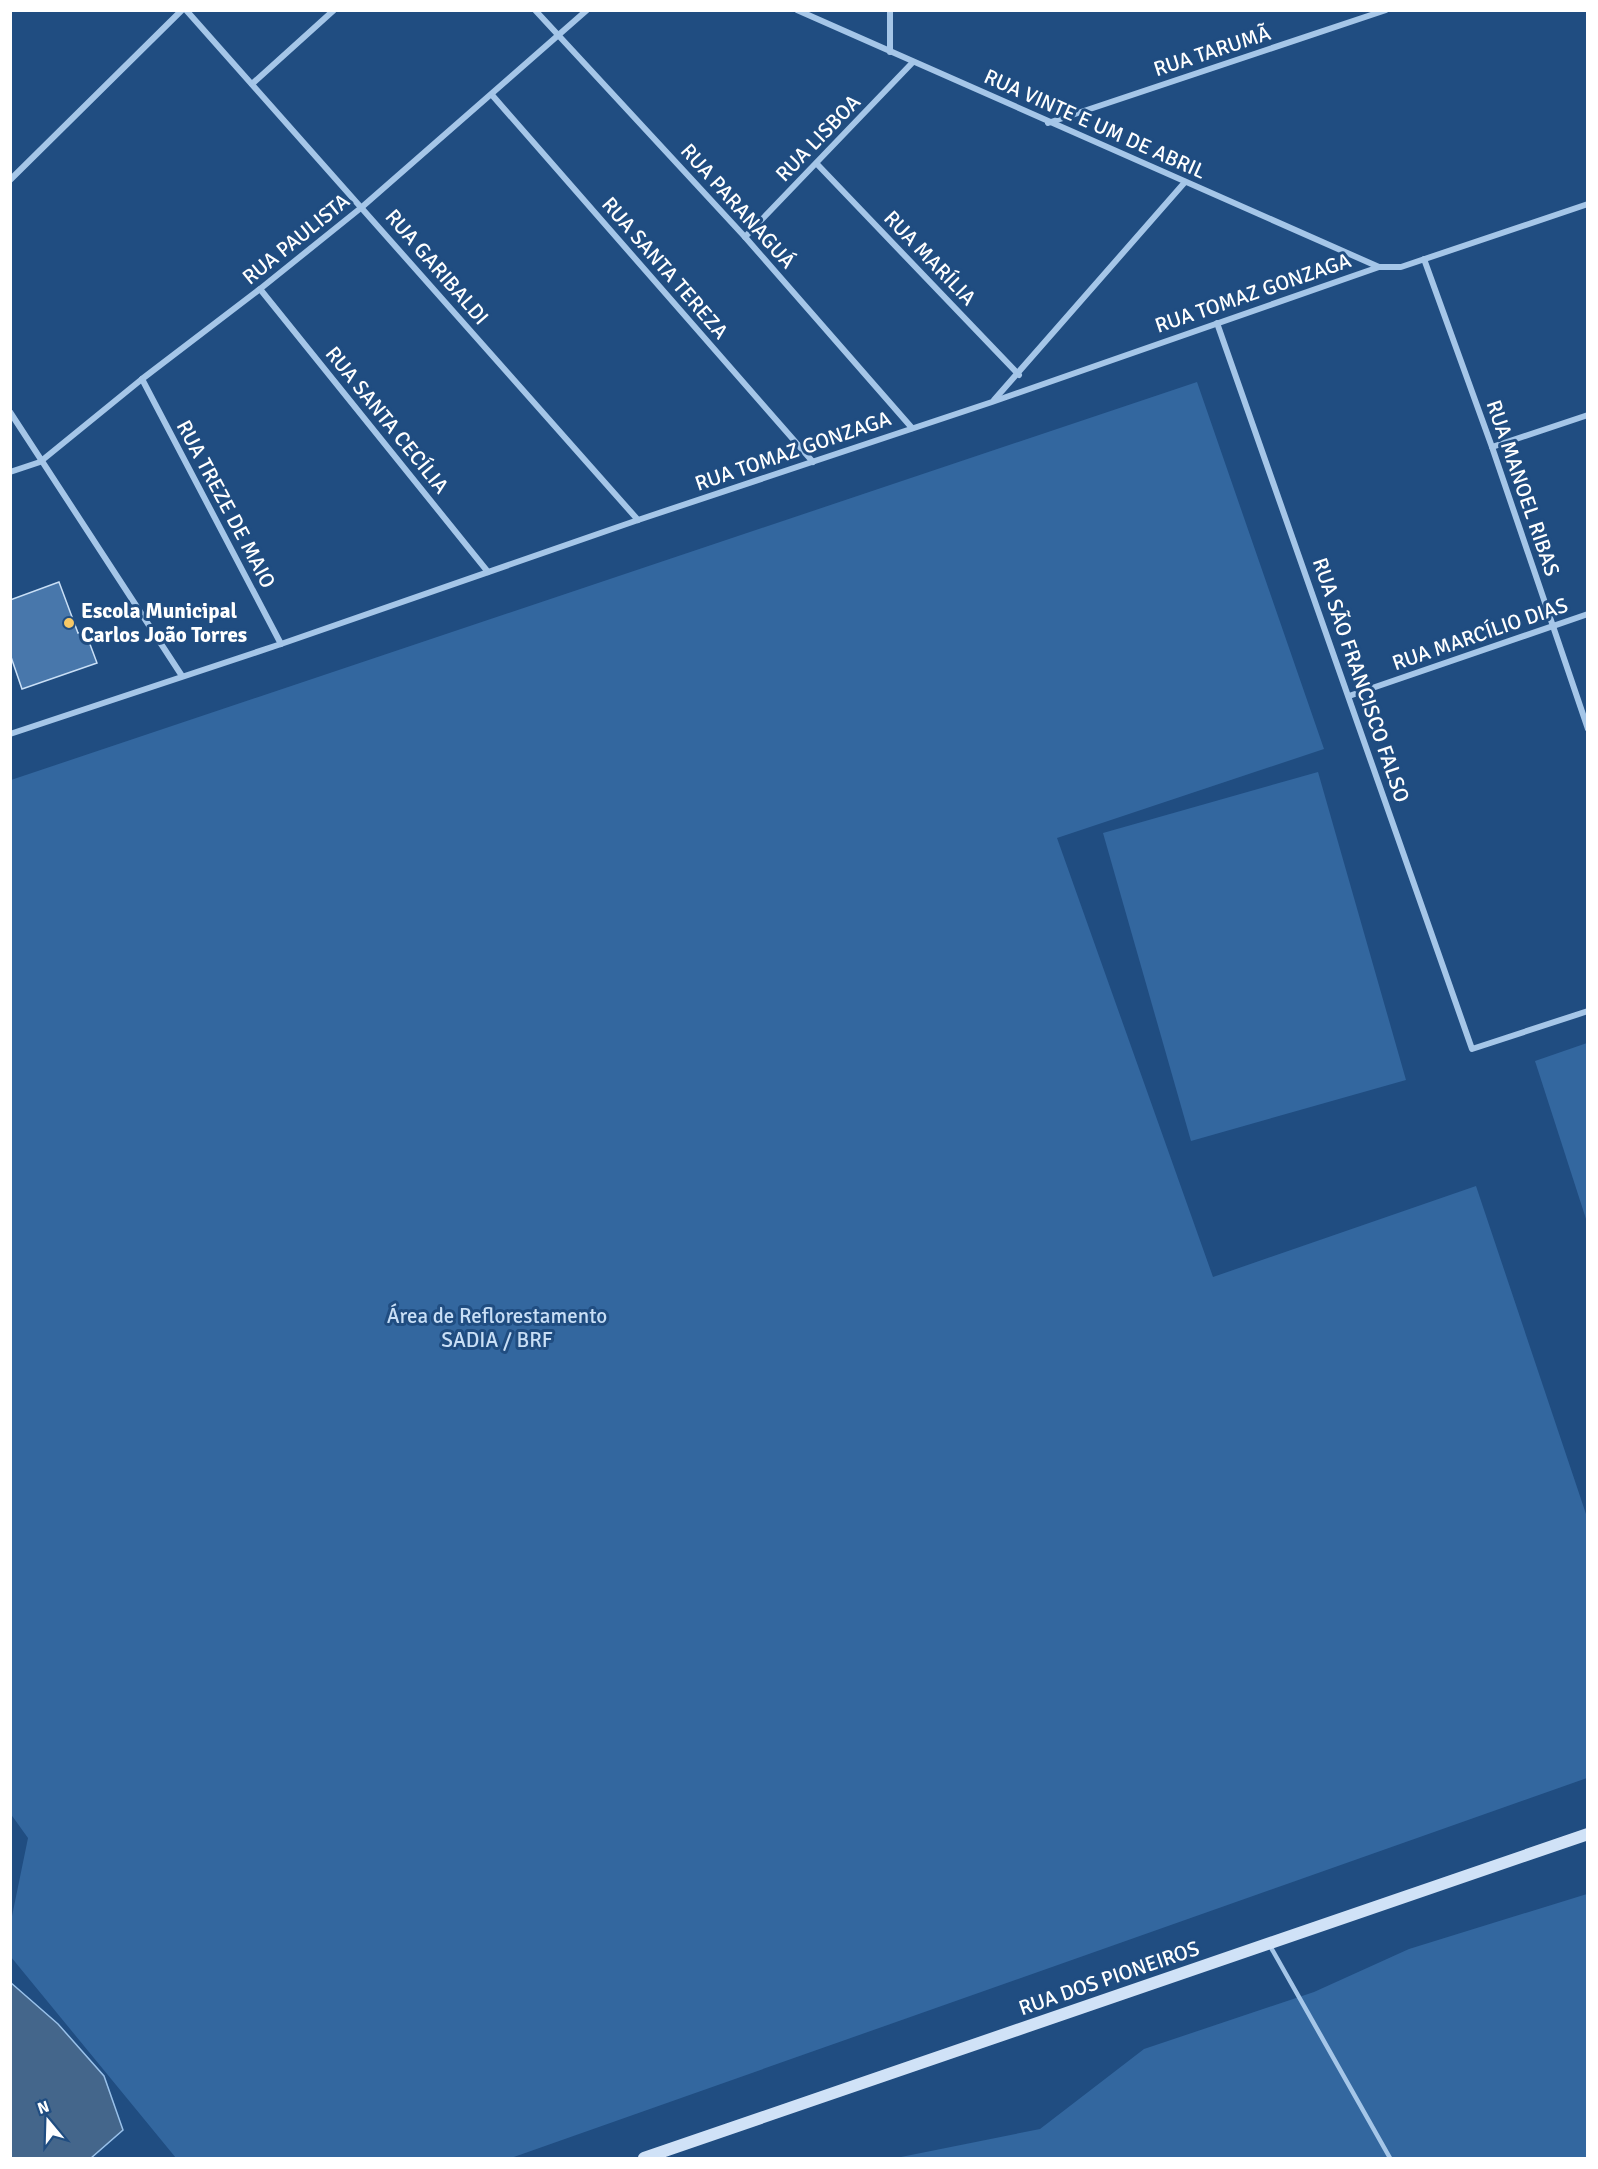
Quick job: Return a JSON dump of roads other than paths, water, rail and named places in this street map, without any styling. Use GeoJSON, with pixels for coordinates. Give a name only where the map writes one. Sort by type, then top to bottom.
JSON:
{"type":"FeatureCollection","features":[{"type":"Feature","properties":{"kind":"main road","name":"RUA DOS PIONEIROS"},"geometry":{"type":"LineString","coordinates":[[644,2158],[1587,1834]]}},
{"type":"Feature","properties":{"kind":"street","name":"RUA GARIBALDI"},"geometry":{"type":"LineString","coordinates":[[184,10],[362,207],[638,520]]}},
{"type":"Feature","properties":{"kind":"street"},"geometry":{"type":"LineString","coordinates":[[10,180],[184,10]]}},
{"type":"Feature","properties":{"kind":"street"},"geometry":{"type":"LineString","coordinates":[[252,84],[334,10]]}},
{"type":"Feature","properties":{"kind":"street","name":"RUA PARANAGUÁ"},"geometry":{"type":"LineString","coordinates":[[535,10],[745,237],[912,428]]}},
{"type":"Feature","properties":{"kind":"street","name":"RUA PAULISTA"},"geometry":{"type":"LineString","coordinates":[[10,472],[40,462],[142,379],[260,289],[362,207],[587,10]]}},
{"type":"Feature","properties":{"kind":"street","name":"RUA VINTE E UM DE ABRIL"},"geometry":{"type":"LineString","coordinates":[[797,10],[1047,123],[1379,267]]}},
{"type":"Feature","properties":{"kind":"street"},"geometry":{"type":"LineString","coordinates":[[890,10],[890,52]]}},
{"type":"Feature","properties":{"kind":"street","name":"RUA TARUMÃ"},"geometry":{"type":"LineString","coordinates":[[1047,123],[1386,10]]}},
{"type":"Feature","properties":{"kind":"street","name":"RUA LISBOA"},"geometry":{"type":"LineString","coordinates":[[745,237],[913,62]]}},
{"type":"Feature","properties":{"kind":"street","name":"RUA SANTA TEREZA"},"geometry":{"type":"LineString","coordinates":[[492,95],[813,462]]}},
{"type":"Feature","properties":{"kind":"street","name":"RUA MARÍLIA"},"geometry":{"type":"LineString","coordinates":[[817,164],[1019,375]]}},
{"type":"Feature","properties":{"kind":"street"},"geometry":{"type":"LineString","coordinates":[[993,402],[1019,375],[1185,182]]}},
{"type":"Feature","properties":{"kind":"street","name":"RUA TOMAZ GONZAGA"},"geometry":{"type":"LineString","coordinates":[[10,734],[993,402],[1379,267],[1401,267],[1587,204]]}},
{"type":"Feature","properties":{"kind":"street","name":"RUA MANOEL RIBAS"},"geometry":{"type":"LineString","coordinates":[[1424,259],[1492,447],[1587,729]]}},
{"type":"Feature","properties":{"kind":"street","name":"RUA SANTA CECÍLIA"},"geometry":{"type":"LineString","coordinates":[[260,289],[488,572]]}},
{"type":"Feature","properties":{"kind":"street","name":"RUA SÃO FRANCISCO FALSO"},"geometry":{"type":"LineString","coordinates":[[1217,323],[1472,1048],[1587,1011]]}},
{"type":"Feature","properties":{"kind":"street","name":"RUA TREZE DE MAIO"},"geometry":{"type":"LineString","coordinates":[[142,379],[280,644]]}},
{"type":"Feature","properties":{"kind":"street"},"geometry":{"type":"LineString","coordinates":[[10,412],[40,462],[182,676]]}},
{"type":"Feature","properties":{"kind":"street"},"geometry":{"type":"LineString","coordinates":[[1492,447],[1587,414]]}},
{"type":"Feature","properties":{"kind":"street","name":"RUA MARCÍLIO DIAS"},"geometry":{"type":"LineString","coordinates":[[1349,696],[1587,614]]}},
{"type":"Feature","properties":{"kind":"lane"},"geometry":{"type":"LineString","coordinates":[[1269,1944],[1390,2158]]}},
{"type":"Feature","properties":{"kind":"place","name":"Escola Municipal Carlos João Torres"},"geometry":{"type":"Point","coordinates":[69,623]}},
{"type":"Feature","properties":{"kind":"park label","name":"Área de Reflorestamento SADIA / BRF"},"geometry":{"type":"Point","coordinates":[497,1328]}}]}
